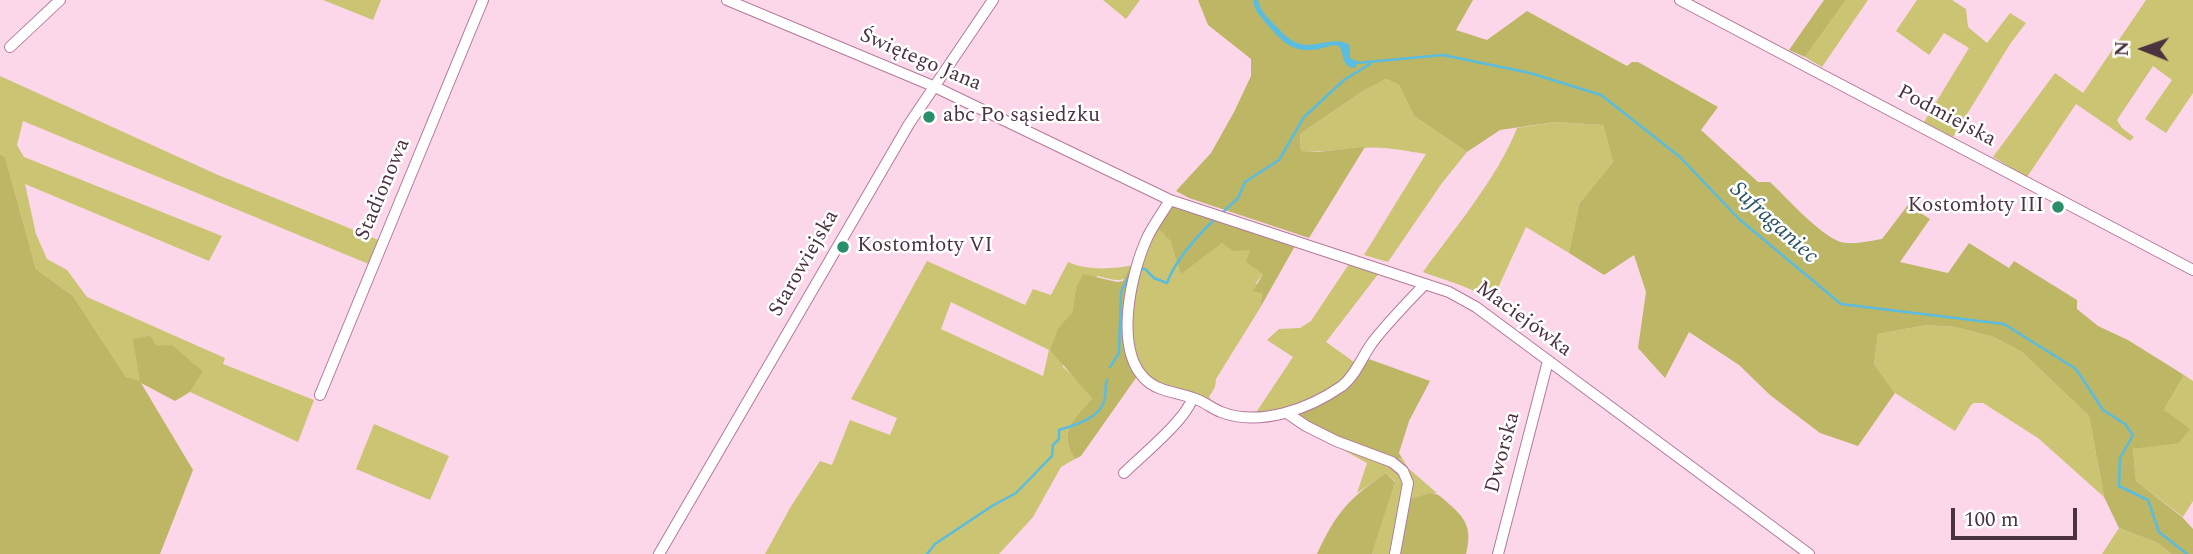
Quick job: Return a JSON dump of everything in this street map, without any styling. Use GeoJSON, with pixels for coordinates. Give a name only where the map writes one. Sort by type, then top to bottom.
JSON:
{"type":"FeatureCollection","features":[{"type":"Feature","properties":{"kind":"street"},"geometry":{"type":"LineString","coordinates":[[10,47],[60,0]]}},
{"type":"Feature","properties":{"kind":"street","name":"Stadionowa"},"geometry":{"type":"LineString","coordinates":[[320,395],[483,0]]}},
{"type":"Feature","properties":{"kind":"street","name":"Świętego Jana"},"geometry":{"type":"LineString","coordinates":[[727,0],[933,86],[1170,200]]}},
{"type":"Feature","properties":{"kind":"street","name":"Starowiejska"},"geometry":{"type":"LineString","coordinates":[[659,554],[933,86],[993,0]]}},
{"type":"Feature","properties":{"kind":"street","name":"Podmiejska"},"geometry":{"type":"LineString","coordinates":[[1680,0],[2193,270]]}},
{"type":"Feature","properties":{"kind":"street"},"geometry":{"type":"LineString","coordinates":[[1170,200],[1148,236],[1137,268],[1128,319],[1129,344],[1135,365],[1145,380],[1222,413],[1264,417],[1287,413],[1342,386],[1352,376],[1387,324],[1425,284]]}},
{"type":"Feature","properties":{"kind":"street","name":"Maciejówka"},"geometry":{"type":"LineString","coordinates":[[1170,200],[1449,292],[1476,307],[1809,554]]}},
{"type":"Feature","properties":{"kind":"street","name":"Dworska"},"geometry":{"type":"LineString","coordinates":[[1498,554],[1548,361]]}},
{"type":"Feature","properties":{"kind":"street"},"geometry":{"type":"LineString","coordinates":[[1124,473],[1181,417],[1190,406],[1192,398]]}},
{"type":"Feature","properties":{"kind":"street"},"geometry":{"type":"LineString","coordinates":[[1287,413],[1316,431],[1392,462],[1403,471],[1408,484],[1395,554]]}},
{"type":"Feature","properties":{"kind":"shaded area"},"geometry":{"type":"Polygon","coordinates":[[[323,0],[381,0],[373,20],[323,0]]]}},
{"type":"Feature","properties":{"kind":"shaded area"},"geometry":{"type":"Polygon","coordinates":[[[1103,0],[1140,0],[1126,19],[1103,0]]]}},
{"type":"Feature","properties":{"kind":"shaded area"},"geometry":{"type":"Polygon","coordinates":[[[1198,0],[1473,0],[1456,30],[1487,40],[1527,11],[1627,66],[1638,62],[1718,107],[1701,130],[1758,182],[1770,182],[1830,237],[1854,243],[1882,239],[1908,205],[1930,219],[1900,262],[1948,273],[1969,243],[2009,268],[2014,261],[2077,300],[2077,309],[2098,326],[2128,340],[2184,375],[2164,410],[2190,429],[2179,443],[2133,449],[2136,481],[2193,529],[2193,554],[2171,554],[2158,543],[2119,528],[2104,497],[2089,416],[2022,352],[1994,337],[1955,327],[1926,325],[1878,334],[1874,364],[1895,393],[1858,446],[1820,433],[1770,395],[1739,365],[1689,332],[1665,378],[1638,348],[1646,292],[1634,255],[1604,275],[1569,253],[1579,204],[1613,162],[1603,125],[1555,122],[1500,130],[1467,152],[1414,116],[1399,85],[1386,79],[1363,91],[1300,134],[1301,151],[1365,147],[1309,238],[1189,198],[1176,191],[1211,153],[1251,76],[1251,59],[1208,25],[1198,0]]]}},
{"type":"Feature","properties":{"kind":"shaded area"},"geometry":{"type":"Polygon","coordinates":[[[1824,0],[1846,0],[1805,57],[1789,50],[1824,0]]]}},
{"type":"Feature","properties":{"kind":"shaded area"},"geometry":{"type":"Polygon","coordinates":[[[1846,0],[1868,0],[1822,67],[1805,57],[1846,0]]]}},
{"type":"Feature","properties":{"kind":"shaded area"},"geometry":{"type":"Polygon","coordinates":[[[1917,0],[1952,0],[1966,9],[1968,27],[1987,43],[2010,13],[2026,23],[2010,44],[1953,137],[1924,122],[1969,48],[1944,33],[1929,55],[1896,31],[1917,0]]]}},
{"type":"Feature","properties":{"kind":"shaded area"},"geometry":{"type":"Polygon","coordinates":[[[2146,0],[2193,0],[2193,93],[2166,133],[2145,119],[2172,80],[2153,66],[2117,120],[2122,128],[2134,137],[2130,141],[2076,104],[2027,177],[1993,157],[2055,73],[2083,93],[2146,0]]]}},
{"type":"Feature","properties":{"kind":"shaded area"},"geometry":{"type":"Polygon","coordinates":[[[0,76],[218,175],[381,241],[371,265],[23,121],[17,145],[24,157],[222,236],[209,261],[25,184],[36,234],[47,259],[67,270],[87,297],[225,358],[223,364],[314,400],[298,442],[190,392],[203,372],[140,382],[126,377],[73,296],[36,269],[5,157],[0,154],[0,76]]]}},
{"type":"Feature","properties":{"kind":"shaded area"},"geometry":{"type":"Polygon","coordinates":[[[1386,79],[1399,85],[1414,116],[1467,152],[1442,183],[1388,262],[1364,255],[1426,154],[1379,148],[1301,151],[1300,134],[1363,91],[1386,79]]]}},
{"type":"Feature","properties":{"kind":"shaded area"},"geometry":{"type":"Polygon","coordinates":[[[1555,122],[1603,125],[1613,162],[1579,204],[1569,253],[1526,227],[1491,303],[1467,288],[1423,272],[1487,184],[1517,128],[1555,122]]]}},
{"type":"Feature","properties":{"kind":"shaded area"},"geometry":{"type":"Polygon","coordinates":[[[0,154],[5,157],[36,269],[73,296],[126,377],[140,381],[133,339],[150,336],[156,346],[172,345],[203,372],[190,392],[175,401],[141,383],[193,470],[160,554],[0,554],[0,154]]]}},
{"type":"Feature","properties":{"kind":"shaded area"},"geometry":{"type":"Polygon","coordinates":[[[1171,206],[1295,246],[1260,308],[1262,293],[1253,291],[1263,274],[1246,262],[1250,250],[1233,251],[1222,243],[1181,274],[1170,240],[1158,228],[1171,206]]]}},
{"type":"Feature","properties":{"kind":"shaded area"},"geometry":{"type":"Polygon","coordinates":[[[1158,228],[1170,239],[1181,273],[1222,243],[1250,250],[1263,274],[1256,283],[1262,293],[1260,308],[1216,379],[1209,397],[1224,407],[1223,409],[1153,381],[1139,364],[1132,326],[1137,281],[1150,242],[1158,228]]]}},
{"type":"Feature","properties":{"kind":"shaded area"},"geometry":{"type":"Polygon","coordinates":[[[927,261],[1025,305],[1033,289],[1051,295],[1068,262],[1101,268],[1135,265],[1125,279],[1098,276],[1076,288],[1072,312],[1059,327],[1063,367],[1080,382],[1092,398],[1074,420],[1068,433],[1070,449],[1075,459],[1061,467],[1033,517],[999,554],[765,554],[820,461],[832,465],[850,420],[890,435],[897,418],[851,399],[927,261]],[[951,302],[941,329],[1043,376],[1049,350],[951,302]]]}},
{"type":"Feature","properties":{"kind":"shaded area"},"geometry":{"type":"Polygon","coordinates":[[[1349,264],[1379,273],[1326,342],[1354,362],[1348,374],[1338,384],[1312,399],[1255,414],[1293,357],[1267,340],[1279,329],[1300,328],[1311,321],[1349,264]]]}},
{"type":"Feature","properties":{"kind":"shaded area"},"geometry":{"type":"Polygon","coordinates":[[[1129,270],[1131,275],[1124,328],[1138,375],[1081,456],[1075,459],[1070,449],[1068,433],[1074,420],[1092,398],[1050,350],[1059,327],[1072,312],[1076,288],[1083,274],[1117,282],[1123,281],[1129,270]]]}},
{"type":"Feature","properties":{"kind":"shaded area"},"geometry":{"type":"Polygon","coordinates":[[[1926,325],[1955,327],[1994,337],[2022,352],[2089,416],[2104,497],[2038,438],[1983,403],[1971,405],[1955,431],[1895,393],[1874,364],[1878,334],[1926,325]]]}},
{"type":"Feature","properties":{"kind":"shaded area"},"geometry":{"type":"Polygon","coordinates":[[[1366,358],[1430,381],[1409,421],[1399,453],[1402,458],[1389,461],[1302,420],[1300,415],[1303,410],[1337,391],[1366,358]]]}},
{"type":"Feature","properties":{"kind":"shaded area"},"geometry":{"type":"Polygon","coordinates":[[[2184,375],[2193,381],[2193,501],[2183,517],[2136,481],[2133,449],[2179,442],[2164,410],[2184,375]]]}},
{"type":"Feature","properties":{"kind":"shaded area"},"geometry":{"type":"Polygon","coordinates":[[[374,424],[449,456],[430,500],[356,469],[374,424]]]}},
{"type":"Feature","properties":{"kind":"shaded area"},"geometry":{"type":"Polygon","coordinates":[[[1322,438],[1396,460],[1402,458],[1408,468],[1437,493],[1430,493],[1402,521],[1401,554],[1372,554],[1395,481],[1386,473],[1357,493],[1367,463],[1322,438]]]}},
{"type":"Feature","properties":{"kind":"shaded area"},"geometry":{"type":"Polygon","coordinates":[[[1386,473],[1395,482],[1372,554],[1317,554],[1344,508],[1386,473]]]}},
{"type":"Feature","properties":{"kind":"shaded area"},"geometry":{"type":"Polygon","coordinates":[[[1430,493],[1440,496],[1464,520],[1468,532],[1466,554],[1401,554],[1402,521],[1408,500],[1430,493]]]}},
{"type":"Feature","properties":{"kind":"shaded area"},"geometry":{"type":"Polygon","coordinates":[[[2119,528],[2158,543],[2171,554],[2102,554],[2119,528]]]}},
{"type":"Feature","properties":{"kind":"water"},"geometry":{"type":"Polygon","coordinates":[[[1253,0],[1258,0],[1266,15],[1295,42],[1309,45],[1336,41],[1350,45],[1350,58],[1357,61],[1356,68],[1348,66],[1339,46],[1304,50],[1290,46],[1259,15],[1253,0]]]}},
{"type":"Feature","properties":{"kind":"waterway","name":"Sufraganiec"},"geometry":{"type":"LineString","coordinates":[[1356,63],[1443,55],[1530,73],[1601,95],[1680,157],[1739,219],[1841,304],[2004,324],[2076,369],[2103,410],[2125,424],[2133,435],[2120,458],[2119,486],[2148,500],[2159,532],[2187,554]]}},
{"type":"Feature","properties":{"kind":"waterway"},"geometry":{"type":"LineString","coordinates":[[1220,215],[1238,198],[1245,182],[1279,160],[1304,117],[1344,80],[1370,64]]}},
{"type":"Feature","properties":{"kind":"waterway"},"geometry":{"type":"LineString","coordinates":[[1140,269],[1145,269],[1154,278],[1167,283],[1187,249],[1215,219]]}},
{"type":"Feature","properties":{"kind":"waterway"},"geometry":{"type":"LineString","coordinates":[[1110,367],[1119,353],[1121,292],[1132,270]]}},
{"type":"Feature","properties":{"kind":"waterway"},"geometry":{"type":"LineString","coordinates":[[927,554],[935,544],[1016,493],[1052,456],[1053,445],[1059,439],[1059,430],[1088,419],[1099,410],[1105,397],[1107,380]]}},
{"type":"Feature","properties":{"kind":"place","name":"abc Po sąsiedzku"},"geometry":{"type":"Point","coordinates":[929,117]}},
{"type":"Feature","properties":{"kind":"place","name":"Kostomłoty III"},"geometry":{"type":"Point","coordinates":[2058,207]}},
{"type":"Feature","properties":{"kind":"place","name":"Kostomłoty VI"},"geometry":{"type":"Point","coordinates":[843,247]}}]}
